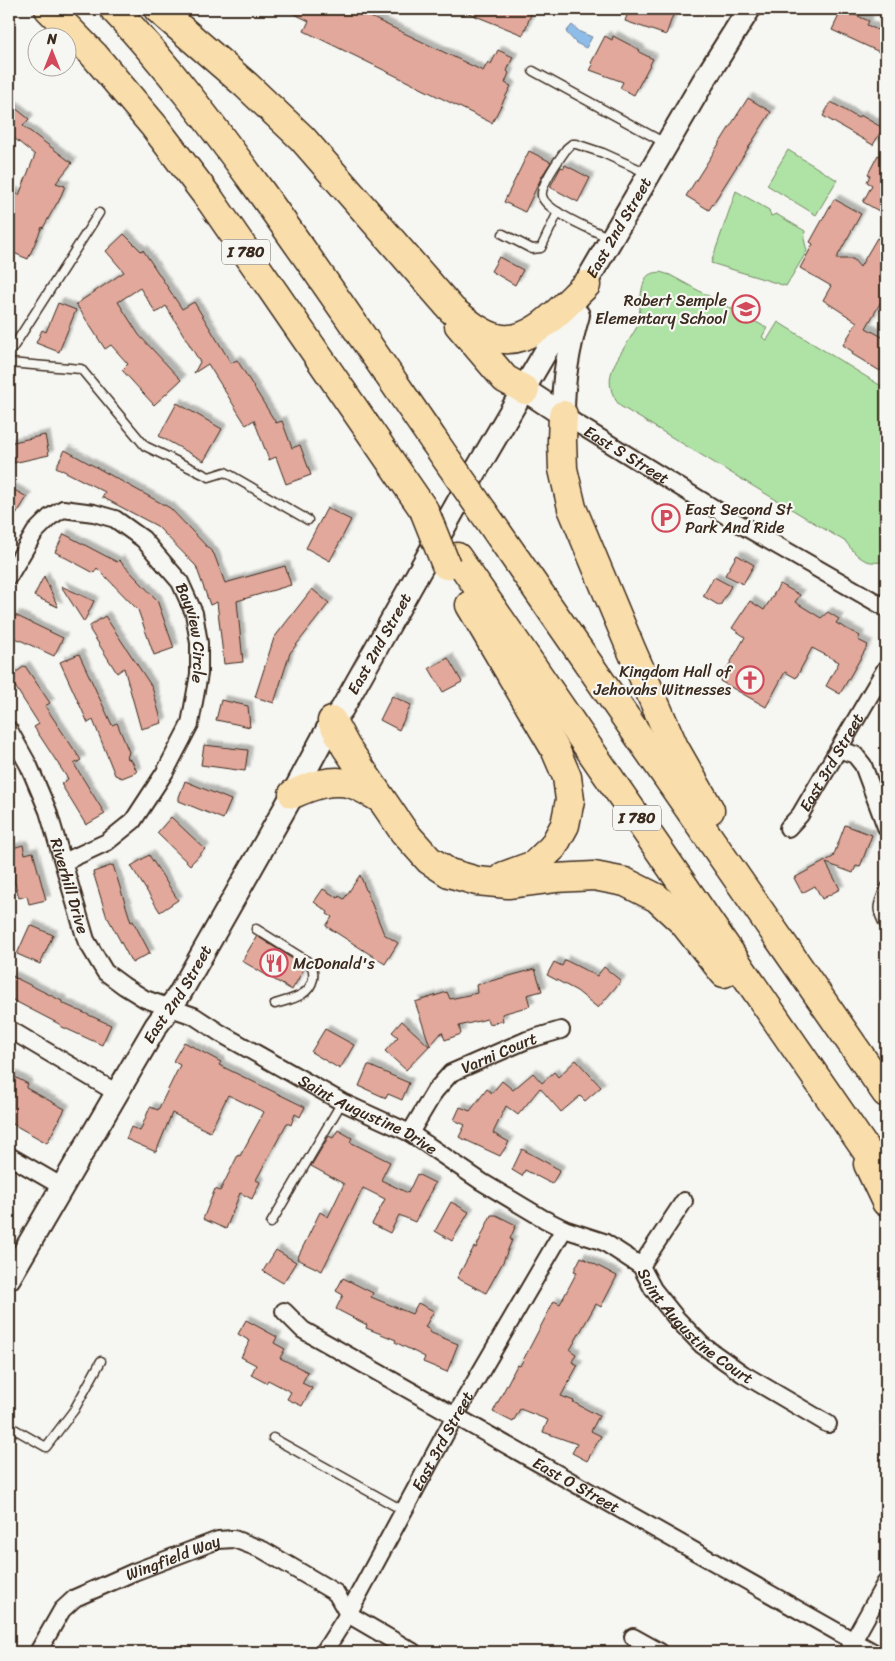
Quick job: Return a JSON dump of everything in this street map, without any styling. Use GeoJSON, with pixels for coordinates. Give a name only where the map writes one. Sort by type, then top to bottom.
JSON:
{"type":"FeatureCollection","features":[{"type":"Feature","properties":{"kind":"highway","name":"I 780"},"geometry":{"type":"LineString","coordinates":[[49,9],[94,55],[154,126],[211,201],[424,510],[452,561],[817,1078],[886,1179]]}},
{"type":"Feature","properties":{"kind":"highway","name":"I 780"},"geometry":{"type":"LineString","coordinates":[[114,9],[167,68],[286,227],[883,1088]]}},
{"type":"Feature","properties":{"kind":"highway"},"geometry":{"type":"LineString","coordinates":[[158,9],[246,85],[302,138],[452,310],[480,331],[498,338],[516,339],[527,335],[545,323],[586,285]]}},
{"type":"Feature","properties":{"kind":"highway"},"geometry":{"type":"LineString","coordinates":[[452,310],[458,325],[505,379],[525,390]]}},
{"type":"Feature","properties":{"kind":"highway"},"geometry":{"type":"LineString","coordinates":[[563,415],[563,469],[572,508],[674,747],[734,852],[768,923]]}},
{"type":"Feature","properties":{"kind":"highway"},"geometry":{"type":"LineString","coordinates":[[452,561],[555,749],[567,777],[570,800],[565,825],[552,847],[534,865],[492,882]]}},
{"type":"Feature","properties":{"kind":"highway"},"geometry":{"type":"LineString","coordinates":[[332,722],[346,747],[404,832],[429,860],[449,873],[477,882],[508,884],[555,878],[594,876],[625,882],[657,898],[683,922],[778,1043],[817,1078]]}},
{"type":"Feature","properties":{"kind":"highway"},"geometry":{"type":"LineString","coordinates":[[293,794],[312,786],[338,781],[353,784],[381,799]]}},
{"type":"Feature","properties":{"kind":"highway"},"geometry":{"type":"LineString","coordinates":[[857,1137],[886,1202]]}},
{"type":"Feature","properties":{"kind":"main road","name":"East 2nd Street"},"geometry":{"type":"LineString","coordinates":[[9,1278],[156,1026],[179,995],[470,481],[525,390],[649,174],[749,9]]}},
{"type":"Feature","properties":{"kind":"main road"},"geometry":{"type":"LineString","coordinates":[[563,415],[563,390],[568,352],[586,285]]}},
{"type":"Feature","properties":{"kind":"main road","name":"East S Street"},"geometry":{"type":"LineString","coordinates":[[525,390],[563,415]]}},
{"type":"Feature","properties":{"kind":"street","name":"East S Street"},"geometry":{"type":"LineString","coordinates":[[563,415],[738,524],[886,608]]}},
{"type":"Feature","properties":{"kind":"street","name":"Bayview Circle"},"geometry":{"type":"LineString","coordinates":[[9,576],[36,532],[50,517],[63,509],[94,513],[115,519],[142,539],[180,582],[194,613],[199,643],[199,674],[190,724],[165,772],[133,821],[108,842],[64,862]]}},
{"type":"Feature","properties":{"kind":"street","name":"East 3rd Street"},"geometry":{"type":"LineString","coordinates":[[788,828],[800,815],[886,668]]}},
{"type":"Feature","properties":{"kind":"street","name":"Riverhill Drive"},"geometry":{"type":"LineString","coordinates":[[9,730],[29,766],[44,802],[64,862],[86,940],[105,972],[145,999],[170,1007]]}},
{"type":"Feature","properties":{"kind":"street"},"geometry":{"type":"LineString","coordinates":[[839,749],[856,755],[863,765],[886,827]]}},
{"type":"Feature","properties":{"kind":"street","name":"Saint Augustine Drive"},"geometry":{"type":"LineString","coordinates":[[170,1007],[194,1016],[342,1102],[410,1133],[482,1182],[564,1229]]}},
{"type":"Feature","properties":{"kind":"street"},"geometry":{"type":"LineString","coordinates":[[9,1029],[117,1093]]}},
{"type":"Feature","properties":{"kind":"street","name":"Varni Court"},"geometry":{"type":"LineString","coordinates":[[410,1133],[435,1091],[451,1073],[527,1040],[561,1030]]}},
{"type":"Feature","properties":{"kind":"street"},"geometry":{"type":"LineString","coordinates":[[9,1156],[61,1186]]}},
{"type":"Feature","properties":{"kind":"street"},"geometry":{"type":"LineString","coordinates":[[640,1266],[684,1201]]}},
{"type":"Feature","properties":{"kind":"street","name":"East 3rd Street"},"geometry":{"type":"LineString","coordinates":[[324,1652],[348,1614],[455,1416],[564,1229]]}},
{"type":"Feature","properties":{"kind":"street","name":"Saint Augustine Court"},"geometry":{"type":"LineString","coordinates":[[564,1229],[604,1242],[640,1266],[653,1289],[677,1319],[702,1345],[743,1374],[828,1424]]}},
{"type":"Feature","properties":{"kind":"street","name":"East O Street"},"geometry":{"type":"LineString","coordinates":[[284,1311],[303,1330],[455,1416],[850,1647],[873,1652]]}},
{"type":"Feature","properties":{"kind":"street","name":"Wingfield Way"},"geometry":{"type":"LineString","coordinates":[[38,1652],[62,1610],[75,1598],[134,1572],[218,1540],[234,1539],[263,1550],[336,1593],[348,1614]]}},
{"type":"Feature","properties":{"kind":"street"},"geometry":{"type":"LineString","coordinates":[[850,1647],[886,1582]]}},
{"type":"Feature","properties":{"kind":"street"},"geometry":{"type":"LineString","coordinates":[[348,1614],[413,1652]]}},
{"type":"Feature","properties":{"kind":"street"},"geometry":{"type":"LineString","coordinates":[[633,1636],[660,1652]]}},
{"type":"Feature","properties":{"kind":"lane"},"geometry":{"type":"LineString","coordinates":[[534,71],[667,144]]}},
{"type":"Feature","properties":{"kind":"lane"},"geometry":{"type":"LineString","coordinates":[[612,239],[558,212],[546,203],[542,197],[542,190],[567,148],[572,144],[588,147],[649,174]]}},
{"type":"Feature","properties":{"kind":"lane"},"geometry":{"type":"LineString","coordinates":[[503,234],[537,250],[541,248],[558,212]]}},
{"type":"Feature","properties":{"kind":"lane"},"geometry":{"type":"LineString","coordinates":[[9,351],[99,213]]}},
{"type":"Feature","properties":{"kind":"lane"},"geometry":{"type":"LineString","coordinates":[[9,362],[80,368],[145,446],[209,477],[225,472],[308,520]]}},
{"type":"Feature","properties":{"kind":"lane"},"geometry":{"type":"LineString","coordinates":[[886,886],[878,910],[886,928]]}},
{"type":"Feature","properties":{"kind":"lane"},"geometry":{"type":"LineString","coordinates":[[256,929],[307,961],[314,972],[308,990],[300,997],[275,1004]]}},
{"type":"Feature","properties":{"kind":"lane"},"geometry":{"type":"LineString","coordinates":[[271,1223],[342,1102]]}},
{"type":"Feature","properties":{"kind":"lane"},"geometry":{"type":"LineString","coordinates":[[9,1426],[46,1447],[74,1410],[101,1361]]}},
{"type":"Feature","properties":{"kind":"lane"},"geometry":{"type":"LineString","coordinates":[[273,1438],[404,1511]]}},
{"type":"Feature","properties":{"kind":"green space"},"geometry":{"type":"Polygon","coordinates":[[[788,150],[837,180],[816,215],[767,185],[788,150]]]}},
{"type":"Feature","properties":{"kind":"green space"},"geometry":{"type":"Polygon","coordinates":[[[736,191],[769,210],[771,216],[776,214],[805,231],[804,239],[807,251],[786,286],[711,263],[736,191]]]}},
{"type":"Feature","properties":{"kind":"green space"},"geometry":{"type":"Polygon","coordinates":[[[660,272],[670,275],[767,328],[762,337],[767,340],[778,322],[886,389],[886,561],[873,562],[863,559],[846,542],[620,406],[611,388],[610,379],[612,371],[637,326],[642,288],[646,278],[650,274],[660,272]]]}},
{"type":"Feature","properties":{"kind":"water"},"geometry":{"type":"Polygon","coordinates":[[[572,25],[580,32],[592,37],[586,48],[576,43],[566,32],[572,25]]]}},
{"type":"Feature","properties":{"kind":"building"},"geometry":{"type":"Polygon","coordinates":[[[284,9],[354,9],[483,71],[488,62],[491,64],[498,50],[513,57],[507,71],[509,73],[505,83],[511,86],[492,123],[304,31],[309,21],[284,9]]]}},
{"type":"Feature","properties":{"kind":"building"},"geometry":{"type":"Polygon","coordinates":[[[458,9],[533,9],[523,35],[458,9]]]}},
{"type":"Feature","properties":{"kind":"building"},"geometry":{"type":"Polygon","coordinates":[[[629,9],[675,9],[666,35],[625,21],[629,9]]]}},
{"type":"Feature","properties":{"kind":"building"},"geometry":{"type":"Polygon","coordinates":[[[842,9],[869,21],[867,25],[886,34],[886,55],[832,30],[842,9]]]}},
{"type":"Feature","properties":{"kind":"building"},"geometry":{"type":"Polygon","coordinates":[[[605,36],[612,40],[613,36],[653,59],[634,95],[620,88],[623,82],[590,70],[593,65],[591,63],[605,36]]]}},
{"type":"Feature","properties":{"kind":"building"},"geometry":{"type":"Polygon","coordinates":[[[748,98],[771,112],[709,210],[686,196],[748,98]]]}},
{"type":"Feature","properties":{"kind":"building"},"geometry":{"type":"Polygon","coordinates":[[[831,102],[858,118],[860,115],[883,128],[873,145],[823,116],[831,102]]]}},
{"type":"Feature","properties":{"kind":"building"},"geometry":{"type":"Polygon","coordinates":[[[9,103],[29,119],[23,126],[72,163],[56,183],[65,186],[58,203],[42,227],[28,259],[9,251],[9,199],[13,192],[19,195],[35,155],[9,134],[9,103]]]}},
{"type":"Feature","properties":{"kind":"building"},"geometry":{"type":"Polygon","coordinates":[[[529,151],[551,162],[542,176],[525,212],[504,202],[529,151]]]}},
{"type":"Feature","properties":{"kind":"building"},"geometry":{"type":"Polygon","coordinates":[[[878,155],[886,160],[886,215],[863,202],[872,185],[867,182],[870,175],[868,174],[878,155]]]}},
{"type":"Feature","properties":{"kind":"building"},"geometry":{"type":"Polygon","coordinates":[[[565,165],[590,178],[578,202],[550,187],[561,167],[564,168],[565,165]]]}},
{"type":"Feature","properties":{"kind":"building"},"geometry":{"type":"Polygon","coordinates":[[[834,199],[861,214],[836,259],[853,259],[860,267],[877,238],[886,244],[886,293],[866,328],[886,339],[886,360],[880,371],[852,354],[853,352],[843,345],[857,322],[823,300],[831,286],[800,268],[813,244],[810,242],[834,199]]]}},
{"type":"Feature","properties":{"kind":"building"},"geometry":{"type":"Polygon","coordinates":[[[124,234],[141,251],[143,250],[182,309],[194,302],[231,363],[237,360],[276,423],[282,421],[292,448],[300,445],[311,475],[286,484],[276,457],[269,460],[254,420],[246,425],[208,364],[194,373],[200,362],[166,306],[156,313],[140,288],[118,302],[139,335],[181,380],[154,405],[122,370],[128,364],[111,345],[105,349],[76,304],[124,272],[106,251],[124,234]]]}},
{"type":"Feature","properties":{"kind":"building"},"geometry":{"type":"Polygon","coordinates":[[[499,257],[523,270],[515,285],[491,271],[499,257]]]}},
{"type":"Feature","properties":{"kind":"building"},"geometry":{"type":"Polygon","coordinates":[[[58,303],[76,310],[59,352],[36,343],[42,330],[46,332],[58,303]]]}},
{"type":"Feature","properties":{"kind":"building"},"geometry":{"type":"Polygon","coordinates":[[[177,403],[222,429],[204,461],[159,436],[177,403]]]}},
{"type":"Feature","properties":{"kind":"building"},"geometry":{"type":"Polygon","coordinates":[[[45,435],[49,455],[9,464],[9,443],[45,435]]]}},
{"type":"Feature","properties":{"kind":"building"},"geometry":{"type":"Polygon","coordinates":[[[65,450],[170,508],[214,554],[225,583],[285,566],[291,585],[237,601],[243,662],[224,664],[217,602],[210,605],[196,566],[157,526],[102,497],[105,492],[56,467],[65,450]]]}},
{"type":"Feature","properties":{"kind":"building"},"geometry":{"type":"Polygon","coordinates":[[[9,487],[27,497],[16,515],[9,511],[9,487]]]}},
{"type":"Feature","properties":{"kind":"building"},"geometry":{"type":"Polygon","coordinates":[[[327,508],[351,520],[330,561],[306,548],[327,508]]]}},
{"type":"Feature","properties":{"kind":"building"},"geometry":{"type":"Polygon","coordinates":[[[64,534],[117,562],[119,560],[157,600],[174,648],[154,655],[138,610],[97,568],[94,573],[55,552],[64,534]]]}},
{"type":"Feature","properties":{"kind":"building"},"geometry":{"type":"Polygon","coordinates":[[[737,555],[754,565],[743,584],[725,575],[737,555]]]}},
{"type":"Feature","properties":{"kind":"building"},"geometry":{"type":"Polygon","coordinates":[[[44,576],[58,607],[34,596],[44,576]]]}},
{"type":"Feature","properties":{"kind":"building"},"geometry":{"type":"Polygon","coordinates":[[[714,577],[731,586],[720,606],[703,596],[714,577]]]}},
{"type":"Feature","properties":{"kind":"building"},"geometry":{"type":"Polygon","coordinates":[[[780,584],[800,595],[795,602],[821,618],[828,612],[839,619],[836,623],[860,636],[858,640],[868,645],[840,694],[826,686],[839,662],[812,648],[796,678],[785,672],[766,707],[720,681],[745,637],[732,628],[750,601],[764,610],[780,584]]]}},
{"type":"Feature","properties":{"kind":"building"},"geometry":{"type":"Polygon","coordinates":[[[61,586],[94,601],[84,622],[61,586]]]}},
{"type":"Feature","properties":{"kind":"building"},"geometry":{"type":"Polygon","coordinates":[[[312,589],[329,603],[290,653],[274,703],[255,697],[274,638],[312,589]]]}},
{"type":"Feature","properties":{"kind":"building"},"geometry":{"type":"Polygon","coordinates":[[[15,615],[63,638],[54,656],[9,635],[9,628],[15,615]]]}},
{"type":"Feature","properties":{"kind":"building"},"geometry":{"type":"Polygon","coordinates":[[[105,616],[152,687],[162,723],[141,729],[124,668],[117,673],[90,630],[90,626],[105,616]]]}},
{"type":"Feature","properties":{"kind":"building"},"geometry":{"type":"Polygon","coordinates":[[[79,654],[112,725],[117,723],[129,752],[127,758],[132,761],[137,772],[122,778],[115,775],[93,720],[88,723],[60,662],[79,654]]]}},
{"type":"Feature","properties":{"kind":"building"},"geometry":{"type":"Polygon","coordinates":[[[448,658],[462,682],[443,692],[429,668],[448,658]]]}},
{"type":"Feature","properties":{"kind":"building"},"geometry":{"type":"Polygon","coordinates":[[[25,666],[50,703],[45,706],[81,760],[74,764],[105,814],[86,825],[61,784],[68,779],[34,727],[39,724],[9,677],[25,666]]]}},
{"type":"Feature","properties":{"kind":"building"},"geometry":{"type":"Polygon","coordinates":[[[392,696],[411,705],[399,730],[380,720],[392,696]]]}},
{"type":"Feature","properties":{"kind":"building"},"geometry":{"type":"Polygon","coordinates":[[[221,700],[248,706],[250,727],[216,720],[221,700]]]}},
{"type":"Feature","properties":{"kind":"building"},"geometry":{"type":"Polygon","coordinates":[[[204,745],[248,750],[245,771],[201,765],[204,745]]]}},
{"type":"Feature","properties":{"kind":"building"},"geometry":{"type":"Polygon","coordinates":[[[185,781],[231,800],[223,819],[179,801],[185,781]]]}},
{"type":"Feature","properties":{"kind":"building"},"geometry":{"type":"Polygon","coordinates":[[[171,817],[205,849],[190,865],[157,833],[171,817]]]}},
{"type":"Feature","properties":{"kind":"building"},"geometry":{"type":"Polygon","coordinates":[[[845,825],[872,835],[860,867],[856,866],[853,873],[826,863],[840,889],[822,899],[815,886],[802,893],[794,878],[833,857],[845,825]]]}},
{"type":"Feature","properties":{"kind":"building"},"geometry":{"type":"Polygon","coordinates":[[[23,845],[25,854],[33,852],[46,900],[29,904],[27,896],[19,898],[9,861],[9,849],[23,845]]]}},
{"type":"Feature","properties":{"kind":"building"},"geometry":{"type":"Polygon","coordinates":[[[149,855],[178,900],[160,912],[131,866],[149,855]]]}},
{"type":"Feature","properties":{"kind":"building"},"geometry":{"type":"Polygon","coordinates":[[[113,865],[131,922],[133,921],[150,953],[132,963],[107,918],[93,872],[113,865]]]}},
{"type":"Feature","properties":{"kind":"building"},"geometry":{"type":"Polygon","coordinates":[[[360,875],[384,934],[398,943],[385,964],[326,926],[332,917],[314,902],[323,889],[338,898],[339,896],[344,899],[360,875]]]}},
{"type":"Feature","properties":{"kind":"building"},"geometry":{"type":"Polygon","coordinates":[[[30,925],[53,935],[40,964],[17,954],[30,925]]]}},
{"type":"Feature","properties":{"kind":"building","name":"McDonald's"},"geometry":{"type":"Polygon","coordinates":[[[257,936],[305,967],[292,990],[242,961],[257,936]]]}},
{"type":"Feature","properties":{"kind":"building"},"geometry":{"type":"Polygon","coordinates":[[[565,960],[597,976],[604,967],[621,981],[598,1008],[577,991],[547,975],[554,962],[562,966],[565,960]]]}},
{"type":"Feature","properties":{"kind":"building"},"geometry":{"type":"Polygon","coordinates":[[[535,969],[542,991],[527,995],[530,1006],[502,1014],[503,1021],[489,1024],[487,1019],[459,1026],[461,1034],[445,1040],[442,1032],[430,1046],[415,1002],[447,992],[450,999],[477,993],[476,985],[535,969]]]}},
{"type":"Feature","properties":{"kind":"building"},"geometry":{"type":"Polygon","coordinates":[[[12,976],[62,1001],[62,1003],[111,1025],[102,1045],[60,1026],[9,998],[9,982],[12,976]]]}},
{"type":"Feature","properties":{"kind":"building"},"geometry":{"type":"Polygon","coordinates":[[[402,1021],[429,1046],[406,1070],[385,1051],[398,1037],[392,1032],[402,1021]]]}},
{"type":"Feature","properties":{"kind":"building"},"geometry":{"type":"Polygon","coordinates":[[[325,1029],[354,1045],[340,1069],[311,1052],[325,1029]]]}},
{"type":"Feature","properties":{"kind":"building"},"geometry":{"type":"Polygon","coordinates":[[[184,1042],[221,1062],[219,1065],[305,1107],[300,1117],[295,1114],[291,1125],[287,1123],[256,1180],[260,1182],[252,1199],[240,1193],[226,1229],[203,1219],[215,1189],[220,1191],[238,1155],[240,1156],[264,1112],[228,1095],[210,1132],[172,1113],[156,1152],[126,1139],[131,1127],[140,1131],[150,1107],[158,1110],[180,1065],[173,1061],[184,1042]]]}},
{"type":"Feature","properties":{"kind":"building"},"geometry":{"type":"Polygon","coordinates":[[[576,1060],[601,1087],[585,1101],[580,1096],[561,1112],[540,1088],[518,1115],[506,1106],[493,1133],[509,1142],[500,1156],[459,1137],[465,1125],[454,1120],[460,1107],[470,1111],[487,1089],[492,1093],[502,1081],[513,1090],[533,1073],[542,1083],[554,1072],[558,1077],[576,1060]]]}},
{"type":"Feature","properties":{"kind":"building"},"geometry":{"type":"Polygon","coordinates":[[[368,1065],[409,1083],[402,1100],[388,1094],[386,1098],[359,1086],[368,1065]]]}},
{"type":"Feature","properties":{"kind":"building"},"geometry":{"type":"Polygon","coordinates":[[[9,1074],[28,1084],[26,1088],[65,1109],[47,1143],[9,1122],[9,1074]]]}},
{"type":"Feature","properties":{"kind":"building"},"geometry":{"type":"Polygon","coordinates":[[[338,1130],[352,1138],[350,1142],[390,1162],[381,1180],[408,1193],[417,1174],[435,1183],[415,1222],[399,1215],[390,1233],[372,1224],[385,1199],[363,1188],[322,1271],[297,1259],[320,1212],[328,1217],[344,1184],[311,1166],[329,1136],[333,1138],[338,1130]]]}},
{"type":"Feature","properties":{"kind":"building"},"geometry":{"type":"Polygon","coordinates":[[[522,1149],[560,1170],[552,1184],[525,1170],[522,1176],[512,1170],[522,1149]]]}},
{"type":"Feature","properties":{"kind":"building"},"geometry":{"type":"Polygon","coordinates":[[[451,1202],[469,1212],[452,1241],[435,1231],[451,1202]]]}},
{"type":"Feature","properties":{"kind":"building"},"geometry":{"type":"Polygon","coordinates":[[[491,1215],[496,1215],[516,1225],[503,1262],[486,1293],[457,1278],[474,1247],[476,1248],[491,1215]]]}},
{"type":"Feature","properties":{"kind":"building"},"geometry":{"type":"Polygon","coordinates":[[[276,1250],[296,1262],[283,1283],[263,1271],[276,1250]]]}},
{"type":"Feature","properties":{"kind":"building"},"geometry":{"type":"Polygon","coordinates":[[[581,1257],[617,1276],[601,1307],[596,1304],[570,1350],[576,1354],[572,1362],[578,1365],[561,1396],[574,1401],[599,1416],[591,1431],[601,1436],[587,1461],[572,1453],[577,1444],[543,1432],[548,1420],[520,1409],[513,1422],[493,1412],[517,1365],[520,1366],[554,1301],[560,1304],[577,1272],[574,1271],[581,1257]]]}},
{"type":"Feature","properties":{"kind":"building"},"geometry":{"type":"Polygon","coordinates":[[[343,1278],[373,1293],[371,1297],[412,1314],[418,1303],[434,1311],[425,1327],[430,1330],[429,1332],[458,1344],[447,1372],[423,1362],[425,1357],[395,1342],[396,1340],[366,1328],[367,1325],[336,1309],[343,1295],[336,1291],[343,1278]]]}},
{"type":"Feature","properties":{"kind":"building"},"geometry":{"type":"Polygon","coordinates":[[[246,1320],[277,1337],[274,1343],[285,1349],[280,1358],[308,1372],[302,1383],[312,1388],[302,1406],[287,1399],[291,1392],[268,1380],[266,1383],[251,1375],[256,1365],[241,1357],[250,1341],[238,1334],[246,1320]]]}},
{"type":"Feature","properties":{"kind":"place","name":"Robert Semple Elementary School"},"geometry":{"type":"Point","coordinates":[746,309]}},
{"type":"Feature","properties":{"kind":"place","name":"East Second St Park And Ride"},"geometry":{"type":"Point","coordinates":[666,518]}},
{"type":"Feature","properties":{"kind":"place","name":"Kingdom Hall of Jehovahs Witnesses"},"geometry":{"type":"Point","coordinates":[750,680]}},
{"type":"Feature","properties":{"kind":"place","name":"McDonald's"},"geometry":{"type":"Point","coordinates":[274,963]}}]}
